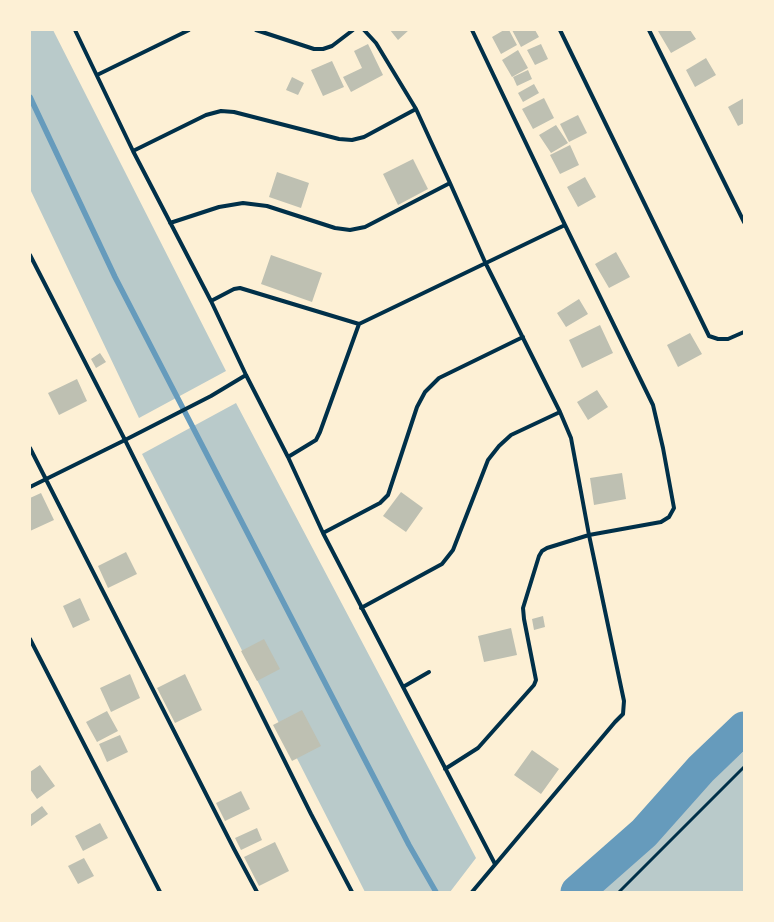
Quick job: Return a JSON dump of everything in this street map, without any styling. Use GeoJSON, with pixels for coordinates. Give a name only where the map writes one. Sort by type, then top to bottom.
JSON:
{"type":"FeatureCollection","features":[{"type":"Feature","properties":{"kind":"street"},"geometry":{"type":"LineString","coordinates":[[75,30],[133,151],[211,301],[361,608],[495,864]]}},
{"type":"Feature","properties":{"kind":"street"},"geometry":{"type":"LineString","coordinates":[[97,75],[189,30]]}},
{"type":"Feature","properties":{"kind":"street"},"geometry":{"type":"LineString","coordinates":[[256,30],[314,49],[323,49],[332,46],[353,30]]}},
{"type":"Feature","properties":{"kind":"street"},"geometry":{"type":"LineString","coordinates":[[364,30],[376,43],[416,109],[485,262],[560,412],[571,438],[589,535],[624,701],[623,714],[614,722],[472,892]]}},
{"type":"Feature","properties":{"kind":"street"},"geometry":{"type":"LineString","coordinates":[[445,769],[478,748],[534,685],[536,680],[523,608],[538,556],[547,548],[589,535],[661,522],[669,517],[674,508],[663,448],[653,405],[472,30]]}},
{"type":"Feature","properties":{"kind":"street"},"geometry":{"type":"LineString","coordinates":[[560,30],[709,336],[718,339],[728,339],[744,332]]}},
{"type":"Feature","properties":{"kind":"street"},"geometry":{"type":"LineString","coordinates":[[649,30],[744,222]]}},
{"type":"Feature","properties":{"kind":"street"},"geometry":{"type":"LineString","coordinates":[[133,151],[206,115],[221,111],[234,112],[339,139],[352,140],[364,137],[416,109]]}},
{"type":"Feature","properties":{"kind":"street"},"geometry":{"type":"LineString","coordinates":[[170,223],[219,207],[243,203],[267,206],[335,228],[350,230],[365,227],[450,183]]}},
{"type":"Feature","properties":{"kind":"street"},"geometry":{"type":"LineString","coordinates":[[211,301],[240,288],[247,289],[359,324],[485,262],[565,225]]}},
{"type":"Feature","properties":{"kind":"street"},"geometry":{"type":"LineString","coordinates":[[30,255],[125,440],[307,807],[352,892]]}},
{"type":"Feature","properties":{"kind":"street"},"geometry":{"type":"LineString","coordinates":[[288,457],[316,440],[359,324]]}},
{"type":"Feature","properties":{"kind":"street"},"geometry":{"type":"LineString","coordinates":[[323,532],[380,503],[388,495],[417,407],[425,392],[439,378],[523,337]]}},
{"type":"Feature","properties":{"kind":"street"},"geometry":{"type":"LineString","coordinates":[[30,487],[211,396],[246,375]]}},
{"type":"Feature","properties":{"kind":"street"},"geometry":{"type":"LineString","coordinates":[[361,608],[442,564],[453,550],[488,460],[499,446],[511,435],[560,412]]}},
{"type":"Feature","properties":{"kind":"street"},"geometry":{"type":"LineString","coordinates":[[30,448],[234,849],[258,892]]}},
{"type":"Feature","properties":{"kind":"street"},"geometry":{"type":"LineString","coordinates":[[30,640],[160,892]]}},
{"type":"Feature","properties":{"kind":"street"},"geometry":{"type":"LineString","coordinates":[[403,687],[429,672]]}},
{"type":"Feature","properties":{"kind":"lane"},"geometry":{"type":"LineString","coordinates":[[619,892],[744,767]]}},
{"type":"Feature","properties":{"kind":"shaded area"},"geometry":{"type":"Polygon","coordinates":[[[30,30],[53,30],[226,371],[139,418],[30,189],[30,30]]]}},
{"type":"Feature","properties":{"kind":"shaded area"},"geometry":{"type":"Polygon","coordinates":[[[236,403],[476,858],[450,892],[365,892],[142,454],[236,403]]]}},
{"type":"Feature","properties":{"kind":"shaded area"},"geometry":{"type":"Polygon","coordinates":[[[744,751],[744,892],[593,892],[648,836],[685,805],[744,751]]]}},
{"type":"Feature","properties":{"kind":"building"},"geometry":{"type":"Polygon","coordinates":[[[390,30],[409,30],[398,40],[390,30]]]}},
{"type":"Feature","properties":{"kind":"building"},"geometry":{"type":"Polygon","coordinates":[[[504,30],[509,30],[517,45],[501,54],[492,37],[504,30]]]}},
{"type":"Feature","properties":{"kind":"building"},"geometry":{"type":"Polygon","coordinates":[[[512,30],[535,30],[539,37],[521,47],[512,30]]]}},
{"type":"Feature","properties":{"kind":"building"},"geometry":{"type":"Polygon","coordinates":[[[690,30],[696,39],[671,53],[658,31],[690,30]]]}},
{"type":"Feature","properties":{"kind":"building"},"geometry":{"type":"Polygon","coordinates":[[[368,44],[383,75],[351,92],[343,77],[362,68],[354,51],[368,44]]]}},
{"type":"Feature","properties":{"kind":"building"},"geometry":{"type":"Polygon","coordinates":[[[541,44],[548,59],[535,65],[527,50],[541,44]]]}},
{"type":"Feature","properties":{"kind":"building"},"geometry":{"type":"Polygon","coordinates":[[[518,50],[528,68],[512,77],[502,60],[518,50]]]}},
{"type":"Feature","properties":{"kind":"building"},"geometry":{"type":"Polygon","coordinates":[[[706,58],[716,75],[695,87],[686,70],[706,58]]]}},
{"type":"Feature","properties":{"kind":"building"},"geometry":{"type":"Polygon","coordinates":[[[332,61],[344,87],[323,96],[311,70],[332,61]]]}},
{"type":"Feature","properties":{"kind":"building"},"geometry":{"type":"Polygon","coordinates":[[[528,70],[532,79],[517,86],[513,77],[528,70]]]}},
{"type":"Feature","properties":{"kind":"building"},"geometry":{"type":"Polygon","coordinates":[[[292,77],[304,83],[298,95],[286,90],[292,77]]]}},
{"type":"Feature","properties":{"kind":"building"},"geometry":{"type":"Polygon","coordinates":[[[534,84],[539,93],[523,102],[518,93],[534,84]]]}},
{"type":"Feature","properties":{"kind":"building"},"geometry":{"type":"Polygon","coordinates":[[[544,98],[554,118],[533,129],[522,109],[544,98]]]}},
{"type":"Feature","properties":{"kind":"building"},"geometry":{"type":"Polygon","coordinates":[[[744,98],[744,123],[738,126],[728,107],[744,98]]]}},
{"type":"Feature","properties":{"kind":"building"},"geometry":{"type":"Polygon","coordinates":[[[578,115],[587,133],[569,142],[560,124],[578,115]]]}},
{"type":"Feature","properties":{"kind":"building"},"geometry":{"type":"Polygon","coordinates":[[[556,125],[568,143],[551,153],[539,135],[556,125]]]}},
{"type":"Feature","properties":{"kind":"building"},"geometry":{"type":"Polygon","coordinates":[[[570,145],[579,165],[560,174],[550,155],[570,145]]]}},
{"type":"Feature","properties":{"kind":"building"},"geometry":{"type":"Polygon","coordinates":[[[413,159],[428,189],[398,205],[383,174],[413,159]]]}},
{"type":"Feature","properties":{"kind":"building"},"geometry":{"type":"Polygon","coordinates":[[[277,172],[309,183],[301,208],[269,197],[277,172]]]}},
{"type":"Feature","properties":{"kind":"building"},"geometry":{"type":"Polygon","coordinates":[[[585,177],[596,197],[578,207],[567,187],[585,177]]]}},
{"type":"Feature","properties":{"kind":"building"},"geometry":{"type":"Polygon","coordinates":[[[616,252],[630,277],[609,288],[595,264],[616,252]]]}},
{"type":"Feature","properties":{"kind":"building"},"geometry":{"type":"Polygon","coordinates":[[[271,255],[322,273],[312,302],[261,284],[271,255]]]}},
{"type":"Feature","properties":{"kind":"building"},"geometry":{"type":"Polygon","coordinates":[[[579,299],[588,314],[566,327],[557,313],[579,299]]]}},
{"type":"Feature","properties":{"kind":"building"},"geometry":{"type":"Polygon","coordinates":[[[600,325],[613,353],[582,368],[569,340],[600,325]]]}},
{"type":"Feature","properties":{"kind":"building"},"geometry":{"type":"Polygon","coordinates":[[[690,333],[702,354],[678,367],[667,345],[690,333]]]}},
{"type":"Feature","properties":{"kind":"building"},"geometry":{"type":"Polygon","coordinates":[[[100,353],[106,362],[96,368],[91,359],[100,353]]]}},
{"type":"Feature","properties":{"kind":"building"},"geometry":{"type":"Polygon","coordinates":[[[77,379],[87,401],[59,415],[48,393],[77,379]]]}},
{"type":"Feature","properties":{"kind":"building"},"geometry":{"type":"Polygon","coordinates":[[[597,390],[608,407],[588,420],[577,402],[597,390]]]}},
{"type":"Feature","properties":{"kind":"building"},"geometry":{"type":"Polygon","coordinates":[[[622,473],[626,499],[594,505],[590,478],[622,473]]]}},
{"type":"Feature","properties":{"kind":"building"},"geometry":{"type":"Polygon","coordinates":[[[401,492],[423,508],[406,532],[383,516],[401,492]]]}},
{"type":"Feature","properties":{"kind":"building"},"geometry":{"type":"Polygon","coordinates":[[[41,493],[54,520],[30,531],[30,498],[41,493]]]}},
{"type":"Feature","properties":{"kind":"building"},"geometry":{"type":"Polygon","coordinates":[[[126,552],[137,574],[108,588],[98,566],[126,552]]]}},
{"type":"Feature","properties":{"kind":"building"},"geometry":{"type":"Polygon","coordinates":[[[80,598],[90,620],[73,628],[63,606],[80,598]]]}},
{"type":"Feature","properties":{"kind":"building"},"geometry":{"type":"Polygon","coordinates":[[[543,616],[545,627],[534,630],[532,619],[543,616]]]}},
{"type":"Feature","properties":{"kind":"building"},"geometry":{"type":"Polygon","coordinates":[[[511,628],[517,655],[484,662],[478,636],[511,628]]]}},
{"type":"Feature","properties":{"kind":"building"},"geometry":{"type":"Polygon","coordinates":[[[264,639],[280,669],[257,681],[241,651],[264,639]]]}},
{"type":"Feature","properties":{"kind":"building"},"geometry":{"type":"Polygon","coordinates":[[[130,674],[140,698],[111,712],[100,688],[130,674]]]}},
{"type":"Feature","properties":{"kind":"building"},"geometry":{"type":"Polygon","coordinates":[[[185,674],[202,710],[175,723],[157,688],[185,674]]]}},
{"type":"Feature","properties":{"kind":"building"},"geometry":{"type":"Polygon","coordinates":[[[302,710],[321,746],[292,761],[273,725],[302,710]]]}},
{"type":"Feature","properties":{"kind":"building"},"geometry":{"type":"Polygon","coordinates":[[[107,711],[118,731],[97,742],[86,722],[107,711]]]}},
{"type":"Feature","properties":{"kind":"building"},"geometry":{"type":"Polygon","coordinates":[[[120,735],[128,752],[107,762],[99,744],[120,735]]]}},
{"type":"Feature","properties":{"kind":"building"},"geometry":{"type":"Polygon","coordinates":[[[532,750],[559,769],[541,794],[514,775],[532,750]]]}},
{"type":"Feature","properties":{"kind":"building"},"geometry":{"type":"Polygon","coordinates":[[[40,765],[55,786],[37,799],[30,789],[30,772],[40,765]]]}},
{"type":"Feature","properties":{"kind":"building"},"geometry":{"type":"Polygon","coordinates":[[[241,791],[250,809],[225,821],[216,803],[241,791]]]}},
{"type":"Feature","properties":{"kind":"building"},"geometry":{"type":"Polygon","coordinates":[[[42,806],[48,814],[30,827],[30,815],[42,806]]]}},
{"type":"Feature","properties":{"kind":"building"},"geometry":{"type":"Polygon","coordinates":[[[100,823],[108,838],[83,851],[75,836],[100,823]]]}},
{"type":"Feature","properties":{"kind":"building"},"geometry":{"type":"Polygon","coordinates":[[[257,828],[262,840],[241,850],[235,838],[257,828]]]}},
{"type":"Feature","properties":{"kind":"building"},"geometry":{"type":"Polygon","coordinates":[[[275,842],[289,871],[259,886],[244,857],[275,842]]]}},
{"type":"Feature","properties":{"kind":"building"},"geometry":{"type":"Polygon","coordinates":[[[84,858],[94,876],[78,884],[68,866],[84,858]]]}},
{"type":"Feature","properties":{"kind":"waterway"},"geometry":{"type":"LineString","coordinates":[[30,97],[115,277],[409,845],[436,892]]}},
{"type":"Feature","properties":{"kind":"waterway"},"geometry":{"type":"LineString","coordinates":[[577,892],[644,833],[701,769],[744,728]]}}]}
